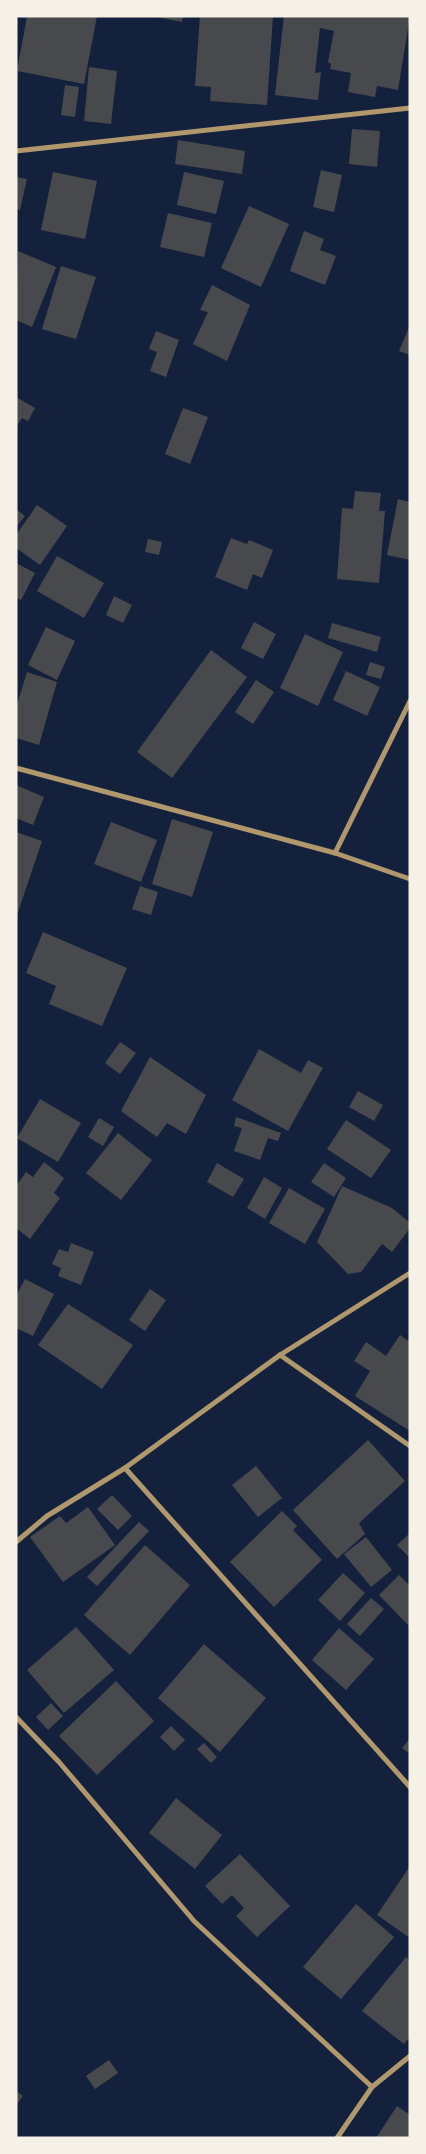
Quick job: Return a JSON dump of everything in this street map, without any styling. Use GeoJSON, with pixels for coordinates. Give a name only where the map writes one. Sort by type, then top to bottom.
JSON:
{"type":"FeatureCollection","features":[{"type":"Feature","properties":{"kind":"street"},"geometry":{"type":"LineString","coordinates":[[16,151],[410,108]]}},
{"type":"Feature","properties":{"kind":"street"},"geometry":{"type":"LineString","coordinates":[[335,853],[410,701]]}},
{"type":"Feature","properties":{"kind":"street"},"geometry":{"type":"LineString","coordinates":[[16,768],[335,853],[410,879]]}},
{"type":"Feature","properties":{"kind":"street"},"geometry":{"type":"LineString","coordinates":[[16,1542],[47,1516],[125,1468],[280,1355],[410,1273]]}},
{"type":"Feature","properties":{"kind":"street"},"geometry":{"type":"LineString","coordinates":[[280,1355],[410,1446]]}},
{"type":"Feature","properties":{"kind":"street"},"geometry":{"type":"LineString","coordinates":[[125,1468],[410,1786]]}},
{"type":"Feature","properties":{"kind":"street"},"geometry":{"type":"LineString","coordinates":[[16,1717],[59,1762],[194,1921],[372,2088]]}},
{"type":"Feature","properties":{"kind":"street"},"geometry":{"type":"LineString","coordinates":[[338,2138],[372,2088],[410,2056]]}},
{"type":"Feature","properties":{"kind":"building"},"geometry":{"type":"Polygon","coordinates":[[[27,16],[97,16],[84,84],[17,71],[27,16]]]}},
{"type":"Feature","properties":{"kind":"building"},"geometry":{"type":"Polygon","coordinates":[[[151,16],[183,16],[182,22],[151,16]]]}},
{"type":"Feature","properties":{"kind":"building"},"geometry":{"type":"Polygon","coordinates":[[[200,16],[273,16],[267,105],[210,101],[211,87],[195,86],[200,16]]]}},
{"type":"Feature","properties":{"kind":"building"},"geometry":{"type":"Polygon","coordinates":[[[284,16],[410,16],[398,90],[377,86],[375,97],[348,92],[351,73],[330,69],[331,64],[328,62],[334,31],[320,28],[315,73],[321,72],[318,100],[275,95],[284,16]]]}},
{"type":"Feature","properties":{"kind":"building"},"geometry":{"type":"Polygon","coordinates":[[[89,67],[117,71],[111,124],[84,121],[89,67]]]}},
{"type":"Feature","properties":{"kind":"building"},"geometry":{"type":"Polygon","coordinates":[[[65,85],[79,87],[75,117],[61,115],[65,85]]]}},
{"type":"Feature","properties":{"kind":"building"},"geometry":{"type":"Polygon","coordinates":[[[352,129],[380,131],[377,167],[349,164],[352,129]]]}},
{"type":"Feature","properties":{"kind":"building"},"geometry":{"type":"Polygon","coordinates":[[[178,140],[245,151],[242,174],[175,164],[178,140]]]}},
{"type":"Feature","properties":{"kind":"building"},"geometry":{"type":"Polygon","coordinates":[[[321,170],[342,175],[334,212],[313,207],[321,170]]]}},
{"type":"Feature","properties":{"kind":"building"},"geometry":{"type":"Polygon","coordinates":[[[53,172],[97,181],[85,239],[41,230],[53,172]]]}},
{"type":"Feature","properties":{"kind":"building"},"geometry":{"type":"Polygon","coordinates":[[[184,172],[224,181],[216,214],[177,205],[184,172]]]}},
{"type":"Feature","properties":{"kind":"building"},"geometry":{"type":"Polygon","coordinates":[[[16,177],[27,179],[20,210],[16,209],[16,177]]]}},
{"type":"Feature","properties":{"kind":"building"},"geometry":{"type":"Polygon","coordinates":[[[249,206],[289,224],[261,287],[221,268],[249,206]]]}},
{"type":"Feature","properties":{"kind":"building"},"geometry":{"type":"Polygon","coordinates":[[[168,213],[212,223],[204,257],[160,247],[168,213]]]}},
{"type":"Feature","properties":{"kind":"building"},"geometry":{"type":"Polygon","coordinates":[[[304,231],[324,239],[320,250],[336,256],[325,285],[290,271],[304,231]]]}},
{"type":"Feature","properties":{"kind":"building"},"geometry":{"type":"Polygon","coordinates":[[[18,251],[56,267],[32,327],[16,320],[18,251]]]}},
{"type":"Feature","properties":{"kind":"building"},"geometry":{"type":"Polygon","coordinates":[[[61,266],[96,277],[76,339],[42,329],[61,266]]]}},
{"type":"Feature","properties":{"kind":"building"},"geometry":{"type":"Polygon","coordinates":[[[212,285],[250,305],[227,361],[193,344],[208,312],[200,310],[212,285]]]}},
{"type":"Feature","properties":{"kind":"building"},"geometry":{"type":"Polygon","coordinates":[[[410,325],[410,355],[399,351],[410,325]]]}},
{"type":"Feature","properties":{"kind":"building"},"geometry":{"type":"Polygon","coordinates":[[[156,331],[179,340],[166,377],[150,371],[157,352],[149,349],[156,331]]]}},
{"type":"Feature","properties":{"kind":"building"},"geometry":{"type":"Polygon","coordinates":[[[16,397],[35,408],[28,421],[22,418],[16,427],[16,397]]]}},
{"type":"Feature","properties":{"kind":"building"},"geometry":{"type":"Polygon","coordinates":[[[183,408],[208,417],[190,464],[165,454],[183,408]]]}},
{"type":"Feature","properties":{"kind":"building"},"geometry":{"type":"Polygon","coordinates":[[[355,491],[381,493],[379,511],[385,511],[379,583],[337,579],[342,508],[353,509],[355,491]]]}},
{"type":"Feature","properties":{"kind":"building"},"geometry":{"type":"Polygon","coordinates":[[[398,499],[410,502],[410,560],[387,555],[398,499]]]}},
{"type":"Feature","properties":{"kind":"building"},"geometry":{"type":"Polygon","coordinates":[[[37,505],[67,526],[40,565],[16,548],[16,535],[37,505]]]}},
{"type":"Feature","properties":{"kind":"building"},"geometry":{"type":"Polygon","coordinates":[[[16,509],[25,516],[16,527],[16,509]]]}},
{"type":"Feature","properties":{"kind":"building"},"geometry":{"type":"Polygon","coordinates":[[[231,538],[247,544],[249,540],[273,550],[262,578],[253,574],[247,590],[215,577],[231,538]]]}},
{"type":"Feature","properties":{"kind":"building"},"geometry":{"type":"Polygon","coordinates":[[[148,539],[162,542],[159,555],[145,552],[148,539]]]}},
{"type":"Feature","properties":{"kind":"building"},"geometry":{"type":"Polygon","coordinates":[[[57,556],[104,583],[84,618],[37,591],[57,556]]]}},
{"type":"Feature","properties":{"kind":"building"},"geometry":{"type":"Polygon","coordinates":[[[16,563],[35,573],[21,600],[16,598],[16,563]]]}},
{"type":"Feature","properties":{"kind":"building"},"geometry":{"type":"Polygon","coordinates":[[[114,596],[132,605],[123,623],[106,615],[114,596]]]}},
{"type":"Feature","properties":{"kind":"building"},"geometry":{"type":"Polygon","coordinates":[[[254,622],[276,634],[263,659],[241,648],[254,622]]]}},
{"type":"Feature","properties":{"kind":"building"},"geometry":{"type":"Polygon","coordinates":[[[332,623],[381,637],[377,652],[328,638],[332,623]]]}},
{"type":"Feature","properties":{"kind":"building"},"geometry":{"type":"Polygon","coordinates":[[[46,627],[75,641],[57,680],[28,665],[46,627]]]}},
{"type":"Feature","properties":{"kind":"building"},"geometry":{"type":"Polygon","coordinates":[[[305,634],[343,652],[318,706],[280,688],[305,634]]]}},
{"type":"Feature","properties":{"kind":"building"},"geometry":{"type":"Polygon","coordinates":[[[211,650],[247,677],[172,778],[137,752],[211,650]]]}},
{"type":"Feature","properties":{"kind":"building"},"geometry":{"type":"Polygon","coordinates":[[[370,662],[385,667],[381,679],[366,675],[370,662]]]}},
{"type":"Feature","properties":{"kind":"building"},"geometry":{"type":"Polygon","coordinates":[[[346,671],[380,687],[367,716],[333,700],[346,671]]]}},
{"type":"Feature","properties":{"kind":"building"},"geometry":{"type":"Polygon","coordinates":[[[27,672],[57,682],[39,745],[16,738],[16,708],[27,672]]]}},
{"type":"Feature","properties":{"kind":"building"},"geometry":{"type":"Polygon","coordinates":[[[256,680],[274,692],[253,724],[235,712],[256,680]]]}},
{"type":"Feature","properties":{"kind":"building"},"geometry":{"type":"Polygon","coordinates":[[[16,785],[44,797],[33,825],[16,818],[16,785]]]}},
{"type":"Feature","properties":{"kind":"building"},"geometry":{"type":"Polygon","coordinates":[[[172,819],[213,832],[192,897],[152,884],[172,819]]]}},
{"type":"Feature","properties":{"kind":"building"},"geometry":{"type":"Polygon","coordinates":[[[111,822],[157,840],[141,882],[94,864],[111,822]]]}},
{"type":"Feature","properties":{"kind":"building"},"geometry":{"type":"Polygon","coordinates":[[[16,832],[42,841],[17,915],[16,915],[16,832]]]}},
{"type":"Feature","properties":{"kind":"building"},"geometry":{"type":"Polygon","coordinates":[[[140,886],[158,892],[151,915],[132,909],[140,886]]]}},
{"type":"Feature","properties":{"kind":"building"},"geometry":{"type":"Polygon","coordinates":[[[43,932],[127,968],[102,1026],[49,1004],[56,986],[26,973],[43,932]]]}},
{"type":"Feature","properties":{"kind":"building"},"geometry":{"type":"Polygon","coordinates":[[[120,1042],[136,1053],[120,1074],[105,1063],[120,1042]]]}},
{"type":"Feature","properties":{"kind":"building"},"geometry":{"type":"Polygon","coordinates":[[[259,1049],[301,1073],[308,1060],[323,1068],[288,1131],[232,1100],[259,1049]]]}},
{"type":"Feature","properties":{"kind":"building"},"geometry":{"type":"Polygon","coordinates":[[[150,1057],[206,1095],[186,1134],[167,1123],[157,1137],[121,1111],[150,1057]]]}},
{"type":"Feature","properties":{"kind":"building"},"geometry":{"type":"Polygon","coordinates":[[[358,1091],[383,1105],[374,1121],[349,1107],[358,1091]]]}},
{"type":"Feature","properties":{"kind":"building"},"geometry":{"type":"Polygon","coordinates":[[[40,1099],[81,1123],[58,1162],[17,1138],[40,1099]]]}},
{"type":"Feature","properties":{"kind":"building"},"geometry":{"type":"Polygon","coordinates":[[[236,1117],[281,1133],[278,1141],[268,1138],[260,1160],[234,1151],[242,1128],[234,1126],[236,1117]]]}},
{"type":"Feature","properties":{"kind":"building"},"geometry":{"type":"Polygon","coordinates":[[[99,1118],[114,1127],[103,1146],[88,1137],[99,1118]]]}},
{"type":"Feature","properties":{"kind":"building"},"geometry":{"type":"Polygon","coordinates":[[[346,1120],[391,1150],[371,1178],[327,1149],[346,1120]]]}},
{"type":"Feature","properties":{"kind":"building"},"geometry":{"type":"Polygon","coordinates":[[[118,1133],[152,1160],[121,1200],[86,1173],[118,1133]]]}},
{"type":"Feature","properties":{"kind":"building"},"geometry":{"type":"Polygon","coordinates":[[[44,1162],[64,1178],[54,1193],[60,1198],[30,1239],[16,1228],[16,1186],[26,1172],[33,1177],[44,1162]]]}},
{"type":"Feature","properties":{"kind":"building"},"geometry":{"type":"Polygon","coordinates":[[[217,1163],[244,1179],[233,1197],[207,1182],[217,1163]]]}},
{"type":"Feature","properties":{"kind":"building"},"geometry":{"type":"Polygon","coordinates":[[[324,1163],[346,1178],[334,1197],[311,1182],[324,1163]]]}},
{"type":"Feature","properties":{"kind":"building"},"geometry":{"type":"Polygon","coordinates":[[[264,1177],[282,1188],[265,1219],[247,1208],[264,1177]]]}},
{"type":"Feature","properties":{"kind":"building"},"geometry":{"type":"Polygon","coordinates":[[[342,1186],[392,1208],[410,1223],[410,1228],[392,1252],[382,1244],[361,1272],[348,1274],[317,1242],[342,1186]]]}},
{"type":"Feature","properties":{"kind":"building"},"geometry":{"type":"Polygon","coordinates":[[[289,1188],[325,1209],[305,1244],[269,1223],[289,1188]]]}},
{"type":"Feature","properties":{"kind":"building"},"geometry":{"type":"Polygon","coordinates":[[[71,1243],[94,1252],[81,1285],[58,1276],[61,1268],[52,1264],[59,1249],[68,1252],[71,1243]]]}},
{"type":"Feature","properties":{"kind":"building"},"geometry":{"type":"Polygon","coordinates":[[[25,1279],[54,1294],[33,1336],[16,1328],[16,1296],[25,1279]]]}},
{"type":"Feature","properties":{"kind":"building"},"geometry":{"type":"Polygon","coordinates":[[[150,1289],[166,1300],[145,1331],[129,1320],[150,1289]]]}},
{"type":"Feature","properties":{"kind":"building"},"geometry":{"type":"Polygon","coordinates":[[[68,1304],[133,1345],[102,1389],[38,1345],[68,1304]]]}},
{"type":"Feature","properties":{"kind":"building"},"geometry":{"type":"Polygon","coordinates":[[[400,1335],[410,1342],[410,1431],[355,1396],[370,1371],[354,1361],[366,1342],[386,1356],[400,1335]]]}},
{"type":"Feature","properties":{"kind":"building"},"geometry":{"type":"Polygon","coordinates":[[[368,1440],[405,1481],[359,1523],[365,1534],[337,1559],[293,1510],[368,1440]]]}},
{"type":"Feature","properties":{"kind":"building"},"geometry":{"type":"Polygon","coordinates":[[[256,1466],[282,1498],[258,1517],[232,1485],[256,1466]]]}},
{"type":"Feature","properties":{"kind":"building"},"geometry":{"type":"Polygon","coordinates":[[[112,1495],[132,1516],[118,1530],[97,1509],[112,1495]]]}},
{"type":"Feature","properties":{"kind":"building"},"geometry":{"type":"Polygon","coordinates":[[[88,1507],[115,1545],[63,1582],[30,1537],[60,1516],[66,1523],[88,1507]]]}},
{"type":"Feature","properties":{"kind":"building"},"geometry":{"type":"Polygon","coordinates":[[[282,1511],[297,1526],[293,1530],[322,1560],[274,1607],[230,1562],[282,1511]]]}},
{"type":"Feature","properties":{"kind":"building"},"geometry":{"type":"Polygon","coordinates":[[[139,1522],[149,1531],[97,1586],[87,1577],[139,1522]]]}},
{"type":"Feature","properties":{"kind":"building"},"geometry":{"type":"Polygon","coordinates":[[[410,1533],[410,1558],[397,1545],[410,1533]]]}},
{"type":"Feature","properties":{"kind":"building"},"geometry":{"type":"Polygon","coordinates":[[[366,1537],[392,1570],[371,1587],[344,1554],[366,1537]]]}},
{"type":"Feature","properties":{"kind":"building"},"geometry":{"type":"Polygon","coordinates":[[[145,1545],[190,1585],[130,1655],[84,1615],[145,1545]]]}},
{"type":"Feature","properties":{"kind":"building"},"geometry":{"type":"Polygon","coordinates":[[[343,1573],[365,1593],[340,1621],[318,1600],[343,1573]]]}},
{"type":"Feature","properties":{"kind":"building"},"geometry":{"type":"Polygon","coordinates":[[[399,1575],[410,1586],[409,1626],[379,1595],[399,1575]]]}},
{"type":"Feature","properties":{"kind":"building"},"geometry":{"type":"Polygon","coordinates":[[[371,1598],[384,1609],[360,1636],[347,1624],[371,1598]]]}},
{"type":"Feature","properties":{"kind":"building"},"geometry":{"type":"Polygon","coordinates":[[[76,1627],[114,1670],[64,1713],[27,1670],[76,1627]]]}},
{"type":"Feature","properties":{"kind":"building"},"geometry":{"type":"Polygon","coordinates":[[[339,1628],[374,1659],[346,1690],[312,1660],[339,1628]]]}},
{"type":"Feature","properties":{"kind":"building"},"geometry":{"type":"Polygon","coordinates":[[[204,1644],[266,1698],[220,1752],[158,1698],[204,1644]]]}},
{"type":"Feature","properties":{"kind":"building"},"geometry":{"type":"Polygon","coordinates":[[[116,1681],[154,1721],[97,1775],[59,1736],[116,1681]]]}},
{"type":"Feature","properties":{"kind":"building"},"geometry":{"type":"Polygon","coordinates":[[[51,1703],[63,1716],[48,1730],[36,1717],[51,1703]]]}},
{"type":"Feature","properties":{"kind":"building"},"geometry":{"type":"Polygon","coordinates":[[[171,1726],[185,1740],[174,1751],[160,1737],[171,1726]]]}},
{"type":"Feature","properties":{"kind":"building"},"geometry":{"type":"Polygon","coordinates":[[[410,1738],[410,1754],[402,1748],[410,1738]]]}},
{"type":"Feature","properties":{"kind":"building"},"geometry":{"type":"Polygon","coordinates":[[[204,1743],[217,1757],[211,1763],[197,1749],[204,1743]]]}},
{"type":"Feature","properties":{"kind":"building"},"geometry":{"type":"Polygon","coordinates":[[[176,1798],[222,1835],[195,1869],[149,1833],[176,1798]]]}},
{"type":"Feature","properties":{"kind":"building"},"geometry":{"type":"Polygon","coordinates":[[[240,1854],[290,1906],[257,1937],[236,1916],[244,1908],[232,1895],[222,1904],[205,1886],[240,1854]]]}},
{"type":"Feature","properties":{"kind":"building"},"geometry":{"type":"Polygon","coordinates":[[[410,1866],[410,1938],[377,1915],[410,1866]]]}},
{"type":"Feature","properties":{"kind":"building"},"geometry":{"type":"Polygon","coordinates":[[[356,1904],[394,1937],[341,1999],[303,1967],[356,1904]]]}},
{"type":"Feature","properties":{"kind":"building"},"geometry":{"type":"Polygon","coordinates":[[[406,1957],[410,1960],[410,2037],[404,2044],[362,2011],[406,1957]]]}},
{"type":"Feature","properties":{"kind":"building"},"geometry":{"type":"Polygon","coordinates":[[[109,2060],[118,2073],[95,2089],[86,2076],[109,2060]]]}},
{"type":"Feature","properties":{"kind":"building"},"geometry":{"type":"Polygon","coordinates":[[[16,2091],[23,2096],[16,2105],[16,2091]]]}},
{"type":"Feature","properties":{"kind":"building"},"geometry":{"type":"Polygon","coordinates":[[[397,2106],[410,2115],[410,2138],[376,2138],[397,2106]]]}}]}
